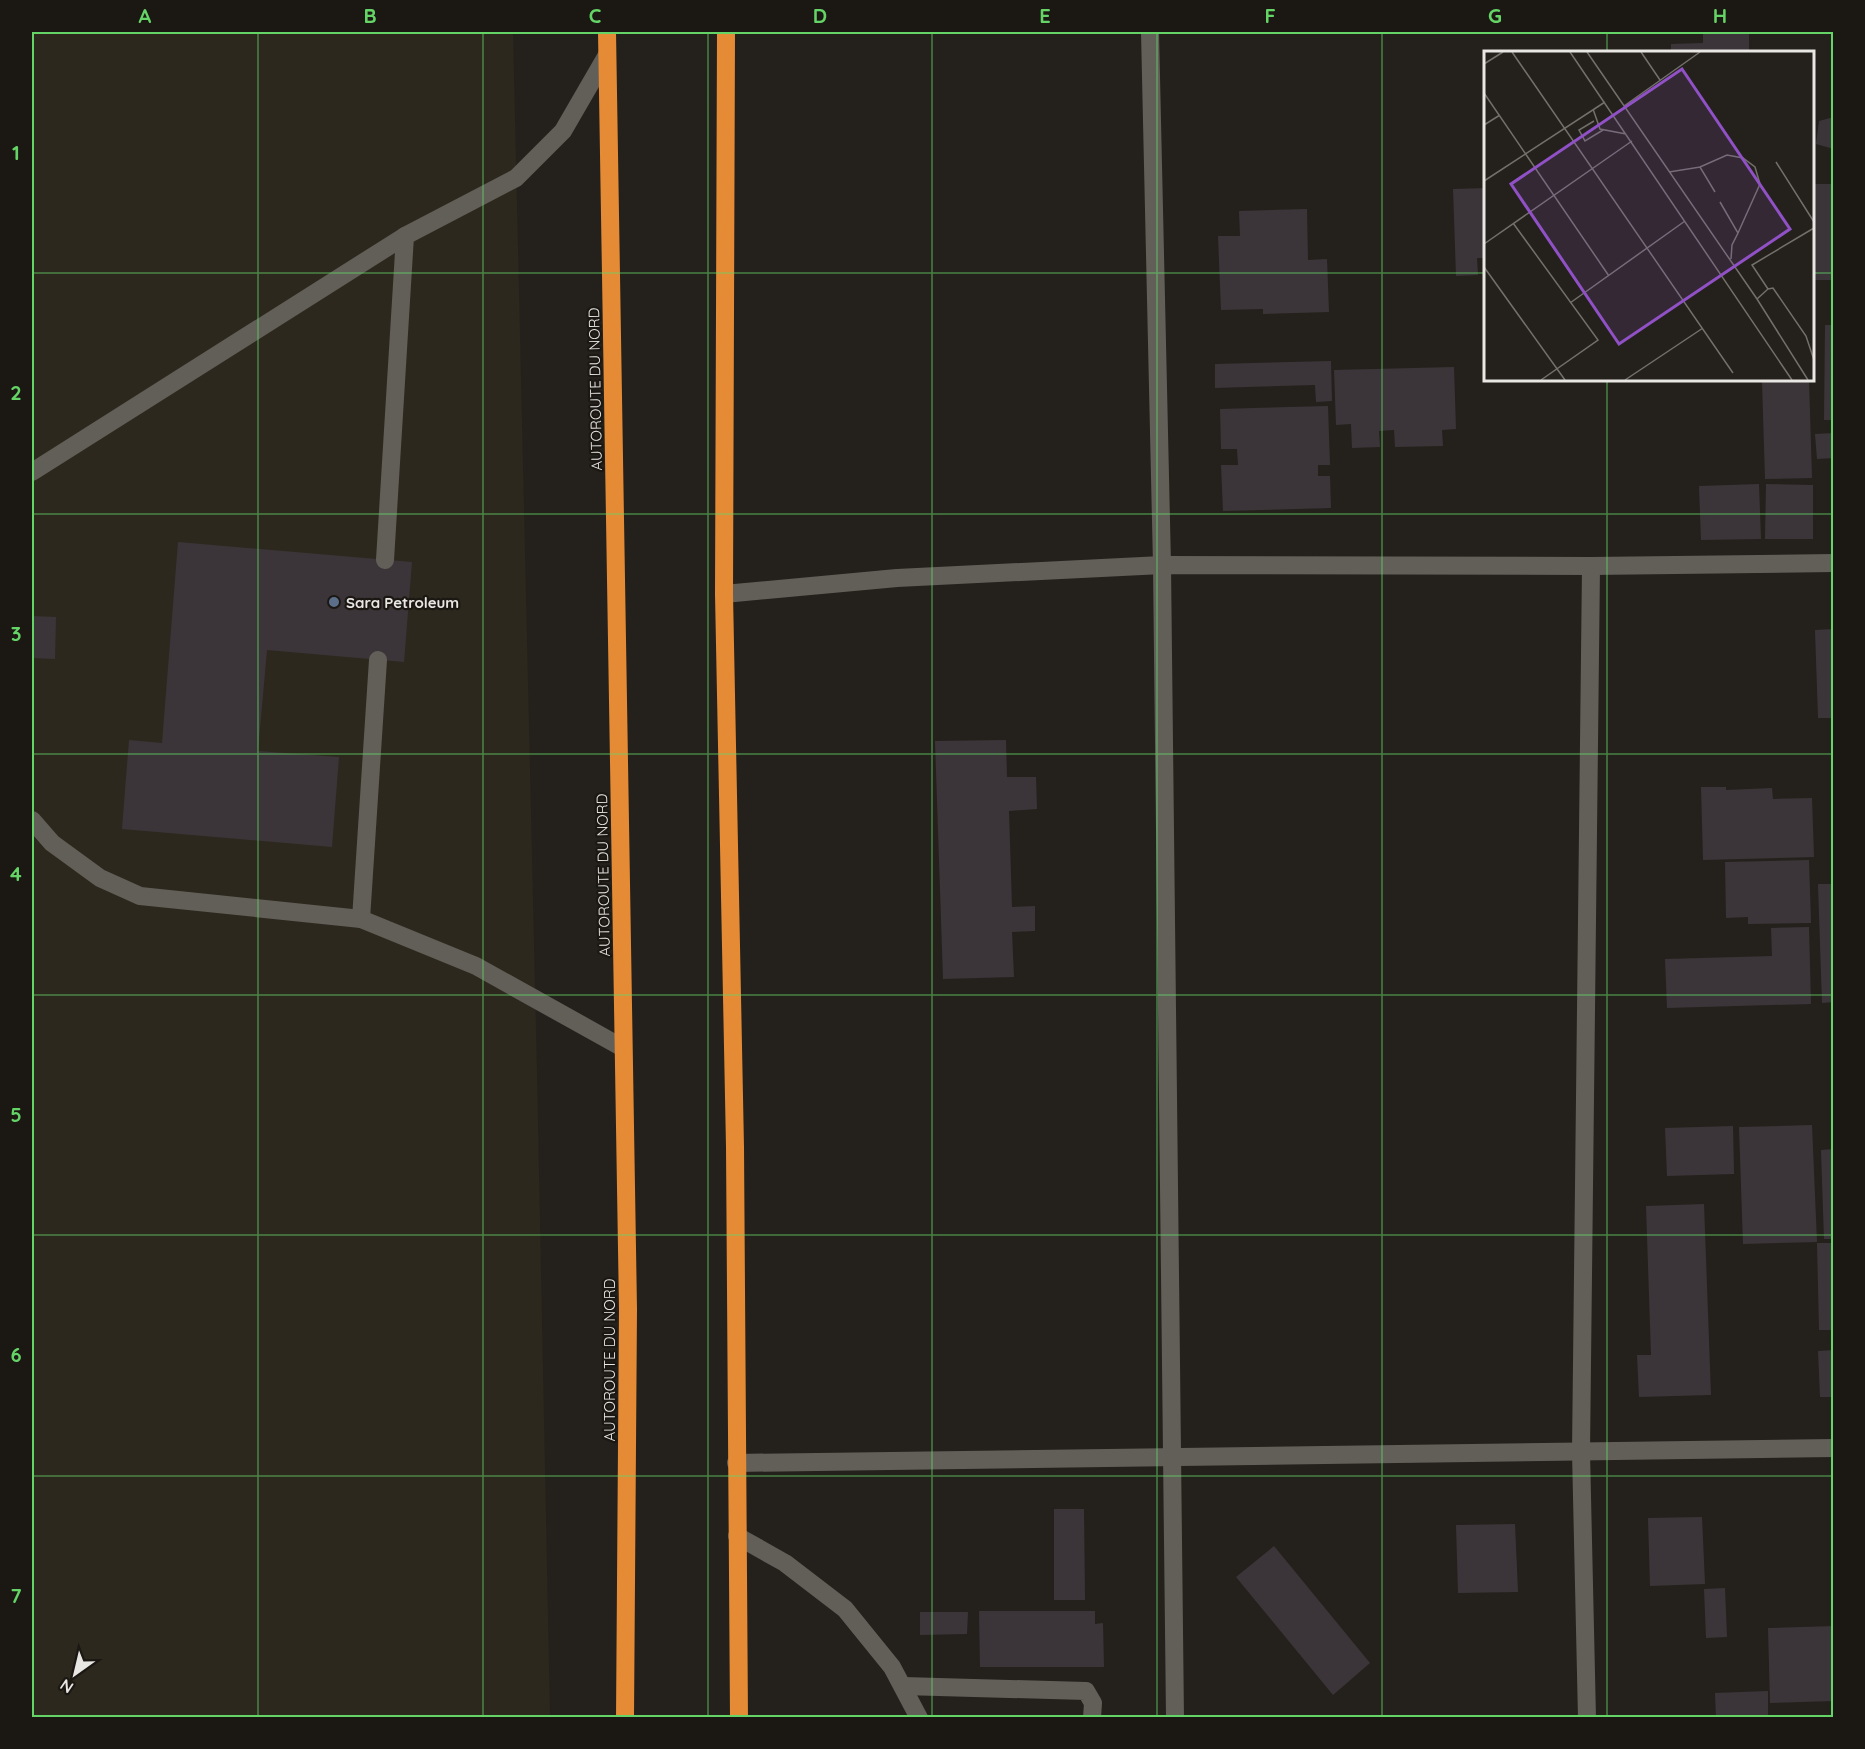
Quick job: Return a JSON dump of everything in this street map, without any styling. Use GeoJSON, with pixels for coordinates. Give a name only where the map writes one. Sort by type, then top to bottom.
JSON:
{"type":"FeatureCollection","features":[{"type":"Feature","properties":{"kind":"highway","name":"AUTOROUTE DU NORD"},"geometry":{"type":"LineString","coordinates":[[607,32],[628,1309],[625,1718]]}},
{"type":"Feature","properties":{"kind":"highway"},"geometry":{"type":"LineString","coordinates":[[726,32],[724,594],[735,1136],[736,1463],[740,1718]]}},
{"type":"Feature","properties":{"kind":"street"},"geometry":{"type":"LineString","coordinates":[[1150,32],[1162,565],[1175,1718]]}},
{"type":"Feature","properties":{"kind":"street"},"geometry":{"type":"LineString","coordinates":[[32,472],[405,236],[516,178],[563,131],[607,55]]}},
{"type":"Feature","properties":{"kind":"street"},"geometry":{"type":"LineString","coordinates":[[385,560],[405,236]]}},
{"type":"Feature","properties":{"kind":"street"},"geometry":{"type":"LineString","coordinates":[[724,594],[897,578],[1162,565],[1591,566],[1833,563]]}},
{"type":"Feature","properties":{"kind":"street"},"geometry":{"type":"LineString","coordinates":[[1587,1718],[1581,1452],[1591,566]]}},
{"type":"Feature","properties":{"kind":"street"},"geometry":{"type":"LineString","coordinates":[[360,919],[378,660]]}},
{"type":"Feature","properties":{"kind":"street"},"geometry":{"type":"LineString","coordinates":[[32,820],[52,843],[100,878],[140,896],[360,919],[477,966],[623,1048]]}},
{"type":"Feature","properties":{"kind":"street"},"geometry":{"type":"LineString","coordinates":[[736,1463],[1833,1448]]}},
{"type":"Feature","properties":{"kind":"street"},"geometry":{"type":"LineString","coordinates":[[738,1536],[785,1563],[845,1610],[892,1667],[919,1718]]}},
{"type":"Feature","properties":{"kind":"street"},"geometry":{"type":"LineString","coordinates":[[903,1686],[1086,1691],[1093,1703],[1092,1718]]}},
{"type":"Feature","properties":{"kind":"shaded area"},"geometry":{"type":"Polygon","coordinates":[[[32,32],[513,32],[550,1717],[32,1718],[32,32]]]}},
{"type":"Feature","properties":{"kind":"building"},"geometry":{"type":"Polygon","coordinates":[[[1703,32],[1749,32],[1749,51],[1671,51],[1671,44],[1703,43],[1703,32]]]}},
{"type":"Feature","properties":{"kind":"building"},"geometry":{"type":"Polygon","coordinates":[[[1834,117],[1834,149],[1816,144],[1819,121],[1834,117]]]}},
{"type":"Feature","properties":{"kind":"building"},"geometry":{"type":"Polygon","coordinates":[[[1814,184],[1834,184],[1834,280],[1814,280],[1814,184]]]}},
{"type":"Feature","properties":{"kind":"building"},"geometry":{"type":"Polygon","coordinates":[[[1484,188],[1484,258],[1477,258],[1478,275],[1456,276],[1453,189],[1484,188]]]}},
{"type":"Feature","properties":{"kind":"building"},"geometry":{"type":"Polygon","coordinates":[[[1307,209],[1308,260],[1327,259],[1329,312],[1263,314],[1263,309],[1221,310],[1218,236],[1240,236],[1239,211],[1307,209]]]}},
{"type":"Feature","properties":{"kind":"building"},"geometry":{"type":"Polygon","coordinates":[[[1825,325],[1834,325],[1834,420],[1824,420],[1825,325]]]}},
{"type":"Feature","properties":{"kind":"building"},"geometry":{"type":"Polygon","coordinates":[[[1331,361],[1332,401],[1316,402],[1315,385],[1215,388],[1215,364],[1331,361]]]}},
{"type":"Feature","properties":{"kind":"building"},"geometry":{"type":"Polygon","coordinates":[[[1454,367],[1456,429],[1442,430],[1443,446],[1395,447],[1394,430],[1379,431],[1380,447],[1352,448],[1351,424],[1336,425],[1334,370],[1454,367]]]}},
{"type":"Feature","properties":{"kind":"building"},"geometry":{"type":"Polygon","coordinates":[[[1762,381],[1809,381],[1812,478],[1765,479],[1762,381]]]}},
{"type":"Feature","properties":{"kind":"building"},"geometry":{"type":"Polygon","coordinates":[[[1328,406],[1330,465],[1318,465],[1318,476],[1330,476],[1331,508],[1223,511],[1221,465],[1238,465],[1237,449],[1221,449],[1220,409],[1328,406]]]}},
{"type":"Feature","properties":{"kind":"building"},"geometry":{"type":"Polygon","coordinates":[[[1834,433],[1834,458],[1817,459],[1815,434],[1834,433]]]}},
{"type":"Feature","properties":{"kind":"building"},"geometry":{"type":"Polygon","coordinates":[[[1759,484],[1761,539],[1701,540],[1699,486],[1759,484]]]}},
{"type":"Feature","properties":{"kind":"building"},"geometry":{"type":"Polygon","coordinates":[[[1766,484],[1813,485],[1813,539],[1765,539],[1766,484]]]}},
{"type":"Feature","properties":{"kind":"building"},"geometry":{"type":"Polygon","coordinates":[[[178,542],[412,562],[404,662],[267,650],[258,751],[339,757],[332,847],[122,829],[129,740],[162,743],[178,542]]]}},
{"type":"Feature","properties":{"kind":"building"},"geometry":{"type":"Polygon","coordinates":[[[32,616],[56,617],[55,659],[32,658],[32,616]]]}},
{"type":"Feature","properties":{"kind":"building"},"geometry":{"type":"Polygon","coordinates":[[[1834,629],[1834,718],[1818,718],[1815,630],[1834,629]]]}},
{"type":"Feature","properties":{"kind":"building"},"geometry":{"type":"Polygon","coordinates":[[[1006,740],[1007,777],[1036,777],[1037,809],[1009,811],[1012,907],[1035,906],[1035,931],[1012,932],[1014,977],[943,979],[935,741],[1006,740]]]}},
{"type":"Feature","properties":{"kind":"building"},"geometry":{"type":"Polygon","coordinates":[[[1701,787],[1726,787],[1726,790],[1772,788],[1773,799],[1812,798],[1814,857],[1703,860],[1701,787]]]}},
{"type":"Feature","properties":{"kind":"building"},"geometry":{"type":"Polygon","coordinates":[[[1809,860],[1811,923],[1748,924],[1748,917],[1726,918],[1725,862],[1809,860]]]}},
{"type":"Feature","properties":{"kind":"building"},"geometry":{"type":"Polygon","coordinates":[[[1818,884],[1834,884],[1834,1002],[1822,1003],[1818,884]]]}},
{"type":"Feature","properties":{"kind":"building"},"geometry":{"type":"Polygon","coordinates":[[[1809,927],[1811,1004],[1667,1008],[1665,959],[1772,956],[1771,928],[1809,927]]]}},
{"type":"Feature","properties":{"kind":"building"},"geometry":{"type":"Polygon","coordinates":[[[1812,1125],[1817,1242],[1743,1244],[1739,1127],[1812,1125]]]}},
{"type":"Feature","properties":{"kind":"building"},"geometry":{"type":"Polygon","coordinates":[[[1733,1126],[1734,1174],[1667,1176],[1665,1128],[1733,1126]]]}},
{"type":"Feature","properties":{"kind":"building"},"geometry":{"type":"Polygon","coordinates":[[[1834,1149],[1834,1239],[1824,1239],[1821,1150],[1834,1149]]]}},
{"type":"Feature","properties":{"kind":"building"},"geometry":{"type":"Polygon","coordinates":[[[1704,1204],[1711,1395],[1639,1397],[1637,1355],[1651,1355],[1646,1206],[1704,1204]]]}},
{"type":"Feature","properties":{"kind":"building"},"geometry":{"type":"Polygon","coordinates":[[[1817,1243],[1834,1243],[1834,1330],[1819,1330],[1817,1243]]]}},
{"type":"Feature","properties":{"kind":"building"},"geometry":{"type":"Polygon","coordinates":[[[1834,1350],[1834,1397],[1820,1397],[1818,1351],[1834,1350]]]}},
{"type":"Feature","properties":{"kind":"building"},"geometry":{"type":"Polygon","coordinates":[[[1054,1509],[1084,1509],[1085,1600],[1054,1600],[1054,1509]]]}},
{"type":"Feature","properties":{"kind":"building"},"geometry":{"type":"Polygon","coordinates":[[[1702,1517],[1705,1584],[1650,1586],[1648,1518],[1702,1517]]]}},
{"type":"Feature","properties":{"kind":"building"},"geometry":{"type":"Polygon","coordinates":[[[1515,1524],[1518,1592],[1458,1593],[1456,1525],[1515,1524]]]}},
{"type":"Feature","properties":{"kind":"building"},"geometry":{"type":"Polygon","coordinates":[[[1274,1546],[1370,1663],[1333,1695],[1236,1577],[1274,1546]]]}},
{"type":"Feature","properties":{"kind":"building"},"geometry":{"type":"Polygon","coordinates":[[[1725,1588],[1727,1637],[1706,1638],[1704,1589],[1725,1588]]]}},
{"type":"Feature","properties":{"kind":"building"},"geometry":{"type":"Polygon","coordinates":[[[979,1611],[1095,1611],[1095,1624],[1103,1623],[1104,1667],[980,1667],[979,1611]]]}},
{"type":"Feature","properties":{"kind":"building"},"geometry":{"type":"Polygon","coordinates":[[[920,1612],[968,1612],[967,1634],[920,1635],[920,1612]]]}},
{"type":"Feature","properties":{"kind":"building"},"geometry":{"type":"Polygon","coordinates":[[[1834,1626],[1834,1701],[1770,1703],[1768,1628],[1834,1626]]]}},
{"type":"Feature","properties":{"kind":"building"},"geometry":{"type":"Polygon","coordinates":[[[1768,1691],[1768,1718],[1716,1718],[1715,1693],[1768,1691]]]}},
{"type":"Feature","properties":{"kind":"place","name":"Sara Petroleum"},"geometry":{"type":"Point","coordinates":[334,602]}}]}
